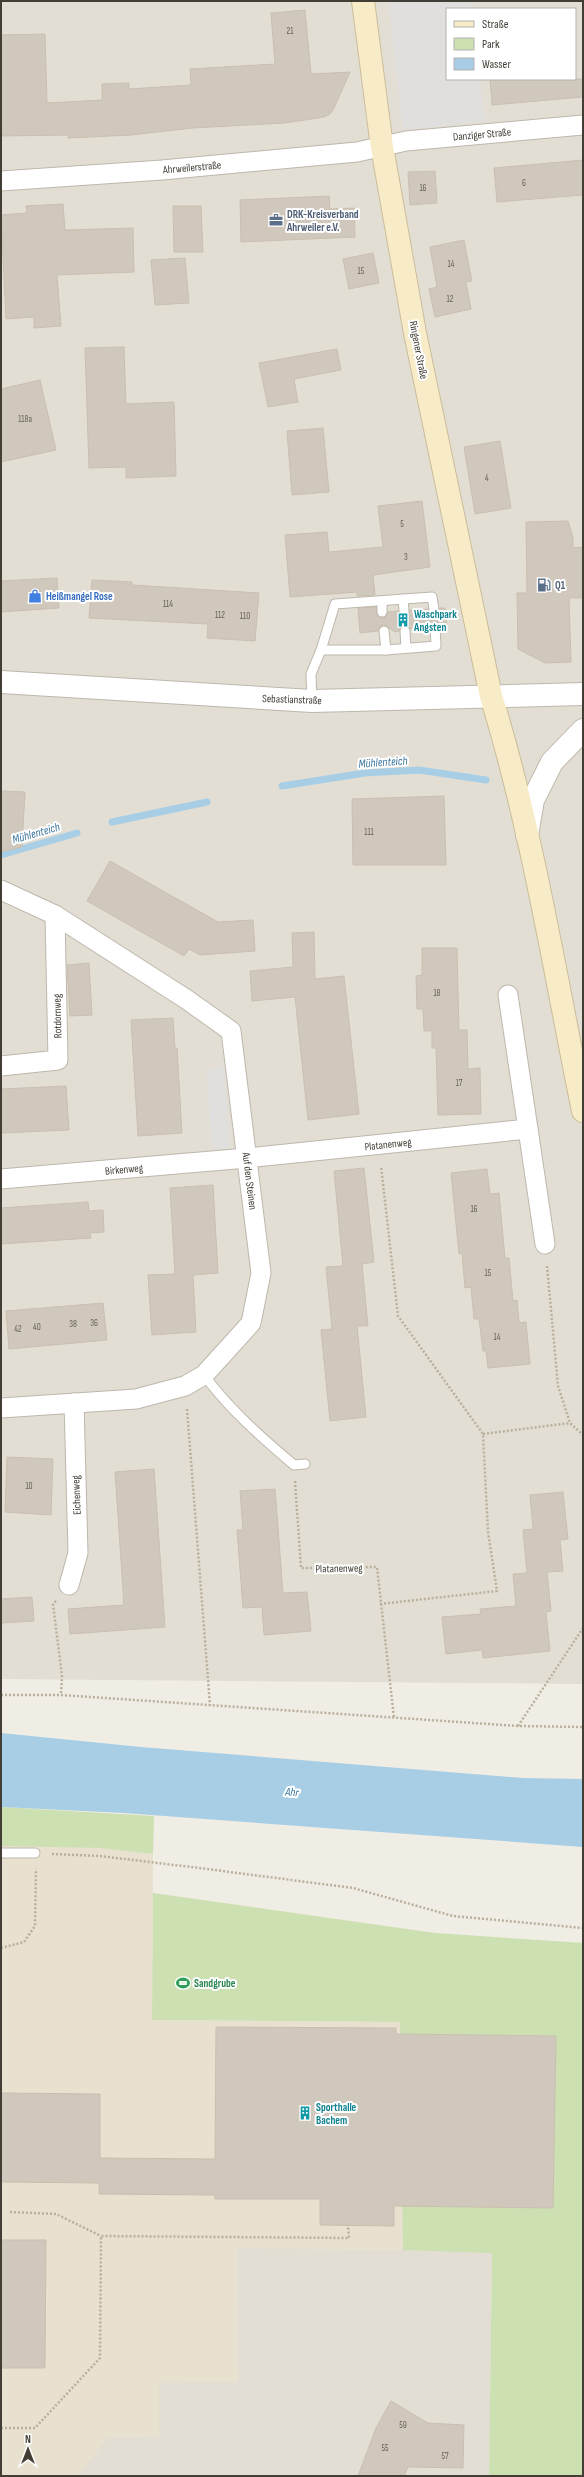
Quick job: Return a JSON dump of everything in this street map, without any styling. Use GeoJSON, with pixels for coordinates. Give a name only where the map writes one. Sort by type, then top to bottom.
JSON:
{"type":"FeatureCollection","features":[{"type":"Feature","properties":{"kind":"main road","name":"Ringener Straße"},"geometry":{"type":"LineString","coordinates":[[363,1],[382,147],[415,333],[491,696],[506,747],[527,837],[583,1111]]}},
{"type":"Feature","properties":{"kind":"street","name":"Danziger Straße"},"geometry":{"type":"LineString","coordinates":[[382,147],[406,140],[583,125]]}},
{"type":"Feature","properties":{"kind":"street","name":"Ahrweilerstraße"},"geometry":{"type":"LineString","coordinates":[[1,181],[162,170],[357,152],[382,147]]}},
{"type":"Feature","properties":{"kind":"street","name":"Sebastianstraße"},"geometry":{"type":"LineString","coordinates":[[1,682],[312,701],[583,694]]}},
{"type":"Feature","properties":{"kind":"street"},"geometry":{"type":"LineString","coordinates":[[527,837],[533,800],[552,762],[583,730]]}},
{"type":"Feature","properties":{"kind":"street","name":"Auf den Steinen"},"geometry":{"type":"LineString","coordinates":[[1,890],[55,915],[186,998],[231,1031],[261,1273],[251,1323],[204,1375],[185,1386],[136,1399],[1,1408]]}},
{"type":"Feature","properties":{"kind":"street","name":"Rotdornweg"},"geometry":{"type":"LineString","coordinates":[[1,1066],[58,1060],[55,915]]}},
{"type":"Feature","properties":{"kind":"street"},"geometry":{"type":"LineString","coordinates":[[508,995],[545,1244]]}},
{"type":"Feature","properties":{"kind":"street","name":"Platanenweg"},"geometry":{"type":"LineString","coordinates":[[247,1158],[528,1129]]}},
{"type":"Feature","properties":{"kind":"street","name":"Birkenweg"},"geometry":{"type":"LineString","coordinates":[[1,1179],[247,1158]]}},
{"type":"Feature","properties":{"kind":"street","name":"Eichenweg"},"geometry":{"type":"LineString","coordinates":[[69,1585],[78,1553],[74,1403]]}},
{"type":"Feature","properties":{"kind":"lane"},"geometry":{"type":"LineString","coordinates":[[312,701],[311,674],[321,650],[335,604],[432,597],[434,609]]}},
{"type":"Feature","properties":{"kind":"lane"},"geometry":{"type":"LineString","coordinates":[[403,599],[404,611]]}},
{"type":"Feature","properties":{"kind":"lane"},"geometry":{"type":"LineString","coordinates":[[382,601],[382,612]]}},
{"type":"Feature","properties":{"kind":"lane"},"geometry":{"type":"LineString","coordinates":[[321,650],[386,650],[436,646],[435,627]]}},
{"type":"Feature","properties":{"kind":"lane"},"geometry":{"type":"LineString","coordinates":[[384,631],[386,650]]}},
{"type":"Feature","properties":{"kind":"lane"},"geometry":{"type":"LineString","coordinates":[[405,631],[406,648]]}},
{"type":"Feature","properties":{"kind":"lane"},"geometry":{"type":"LineString","coordinates":[[204,1375],[225,1403],[294,1465],[305,1464]]}},
{"type":"Feature","properties":{"kind":"lane"},"geometry":{"type":"LineString","coordinates":[[1,1853],[35,1853]]}},
{"type":"Feature","properties":{"kind":"path"},"geometry":{"type":"LineString","coordinates":[[379,1145],[398,1316],[482,1434],[488,1532],[497,1591],[380,1604]]}},
{"type":"Feature","properties":{"kind":"path"},"geometry":{"type":"LineString","coordinates":[[545,1244],[558,1386],[570,1424],[583,1435]]}},
{"type":"Feature","properties":{"kind":"path"},"geometry":{"type":"LineString","coordinates":[[185,1386],[210,1705]]}},
{"type":"Feature","properties":{"kind":"path"},"geometry":{"type":"LineString","coordinates":[[482,1434],[570,1424]]}},
{"type":"Feature","properties":{"kind":"path","name":"Platanenweg"},"geometry":{"type":"LineString","coordinates":[[294,1465],[301,1568],[377,1567],[394,1718]]}},
{"type":"Feature","properties":{"kind":"path"},"geometry":{"type":"LineString","coordinates":[[61,1695],[62,1676],[53,1604],[69,1585]]}},
{"type":"Feature","properties":{"kind":"path"},"geometry":{"type":"LineString","coordinates":[[518,1726],[583,1628]]}},
{"type":"Feature","properties":{"kind":"path"},"geometry":{"type":"LineString","coordinates":[[1,1695],[61,1695],[518,1726],[583,1728]]}},
{"type":"Feature","properties":{"kind":"path"},"geometry":{"type":"LineString","coordinates":[[1,1948],[24,1942],[35,1926],[35,1853],[100,1856],[345,1887],[453,1916],[583,1928]]}},
{"type":"Feature","properties":{"kind":"path"},"geometry":{"type":"LineString","coordinates":[[10,2212],[56,2214],[101,2236],[349,2238],[348,2225]]}},
{"type":"Feature","properties":{"kind":"path"},"geometry":{"type":"LineString","coordinates":[[1,2428],[35,2428],[100,2358],[101,2236]]}},
{"type":"Feature","properties":{"kind":"shaded area"},"geometry":{"type":"Polygon","coordinates":[[[1,1],[583,1],[583,1684],[1,1679],[1,1]]]}},
{"type":"Feature","properties":{"kind":"shaded area"},"geometry":{"type":"Polygon","coordinates":[[[388,1],[471,1],[472,8],[446,8],[446,80],[480,80],[485,121],[403,130],[388,1]]]}},
{"type":"Feature","properties":{"kind":"shaded area"},"geometry":{"type":"Polygon","coordinates":[[[224,1067],[230,1148],[212,1149],[206,1069],[224,1067]]]}},
{"type":"Feature","properties":{"kind":"shaded area"},"geometry":{"type":"Polygon","coordinates":[[[1,1846],[101,1848],[153,1854],[152,2020],[492,2253],[489,2476],[1,2476],[1,1846]]]}},
{"type":"Feature","properties":{"kind":"shaded area"},"geometry":{"type":"Polygon","coordinates":[[[1,1846],[101,1848],[153,1854],[152,2020],[400,2022],[403,2250],[237,2248],[238,2382],[159,2383],[159,2437],[108,2438],[77,2476],[1,2476],[1,1846]]]}},
{"type":"Feature","properties":{"kind":"green space"},"geometry":{"type":"Polygon","coordinates":[[[1,1807],[154,1816],[153,1854],[101,1848],[1,1846],[1,1807]]]}},
{"type":"Feature","properties":{"kind":"green space"},"geometry":{"type":"Polygon","coordinates":[[[153,1893],[435,1933],[583,1943],[583,2476],[489,2476],[492,2253],[403,2250],[400,2022],[152,2020],[153,1893]]]}},
{"type":"Feature","properties":{"kind":"water","name":"Ahr"},"geometry":{"type":"Polygon","coordinates":[[[1,1733],[141,1747],[523,1778],[583,1779],[583,1847],[124,1813],[1,1807],[1,1733]]]}},
{"type":"Feature","properties":{"kind":"building"},"geometry":{"type":"Polygon","coordinates":[[[305,10],[311,74],[350,72],[334,108],[330,114],[324,117],[285,123],[193,128],[131,135],[68,138],[68,135],[1,136],[1,35],[45,34],[47,103],[102,100],[102,84],[129,83],[129,89],[191,85],[190,69],[275,64],[271,13],[305,10]]]}},
{"type":"Feature","properties":{"kind":"building"},"geometry":{"type":"Polygon","coordinates":[[[583,79],[583,97],[492,105],[490,80],[583,79]]]}},
{"type":"Feature","properties":{"kind":"building"},"geometry":{"type":"Polygon","coordinates":[[[583,160],[583,195],[497,202],[494,168],[583,160]]]}},
{"type":"Feature","properties":{"kind":"building"},"geometry":{"type":"Polygon","coordinates":[[[435,171],[437,203],[410,205],[408,172],[435,171]]]}},
{"type":"Feature","properties":{"kind":"building"},"geometry":{"type":"Polygon","coordinates":[[[329,196],[330,209],[354,208],[355,237],[241,242],[240,200],[329,196]]]}},
{"type":"Feature","properties":{"kind":"building"},"geometry":{"type":"Polygon","coordinates":[[[63,204],[65,230],[133,228],[134,272],[57,275],[61,326],[34,328],[34,317],[6,319],[1,215],[27,213],[26,206],[63,204]]]}},
{"type":"Feature","properties":{"kind":"building"},"geometry":{"type":"Polygon","coordinates":[[[173,206],[201,206],[203,252],[174,252],[173,206]]]}},
{"type":"Feature","properties":{"kind":"building"},"geometry":{"type":"Polygon","coordinates":[[[464,240],[472,281],[466,282],[471,309],[435,317],[429,289],[437,287],[430,247],[464,240]]]}},
{"type":"Feature","properties":{"kind":"building"},"geometry":{"type":"Polygon","coordinates":[[[373,253],[379,283],[349,289],[343,259],[373,253]]]}},
{"type":"Feature","properties":{"kind":"building"},"geometry":{"type":"Polygon","coordinates":[[[185,258],[189,303],[155,305],[151,260],[185,258]]]}},
{"type":"Feature","properties":{"kind":"building"},"geometry":{"type":"Polygon","coordinates":[[[124,347],[126,404],[174,402],[176,476],[126,478],[126,467],[89,468],[85,348],[124,347]]]}},
{"type":"Feature","properties":{"kind":"building"},"geometry":{"type":"Polygon","coordinates":[[[337,349],[341,370],[294,379],[298,402],[268,407],[259,363],[337,349]]]}},
{"type":"Feature","properties":{"kind":"building"},"geometry":{"type":"Polygon","coordinates":[[[40,380],[56,450],[1,462],[1,389],[40,380]]]}},
{"type":"Feature","properties":{"kind":"building"},"geometry":{"type":"Polygon","coordinates":[[[323,428],[329,492],[292,495],[287,431],[323,428]]]}},
{"type":"Feature","properties":{"kind":"building"},"geometry":{"type":"Polygon","coordinates":[[[500,441],[511,508],[475,514],[464,447],[500,441]]]}},
{"type":"Feature","properties":{"kind":"building"},"geometry":{"type":"Polygon","coordinates":[[[422,501],[430,567],[373,575],[375,595],[357,596],[357,592],[290,597],[285,535],[327,532],[329,552],[383,547],[378,506],[422,501]]]}},
{"type":"Feature","properties":{"kind":"building"},"geometry":{"type":"Polygon","coordinates":[[[568,521],[573,537],[573,548],[583,547],[583,598],[569,598],[571,662],[545,663],[518,649],[517,593],[527,593],[526,522],[568,521]]]}},
{"type":"Feature","properties":{"kind":"building"},"geometry":{"type":"Polygon","coordinates":[[[57,578],[59,608],[1,612],[1,581],[57,578]]]}},
{"type":"Feature","properties":{"kind":"building"},"geometry":{"type":"Polygon","coordinates":[[[92,580],[132,582],[132,585],[259,593],[255,641],[207,638],[208,624],[89,618],[92,580]]]}},
{"type":"Feature","properties":{"kind":"building","name":"Waschpark Angsten"},"geometry":{"type":"Polygon","coordinates":[[[376,607],[377,615],[382,618],[385,617],[388,612],[398,611],[404,617],[408,616],[410,610],[428,609],[430,613],[435,615],[440,608],[445,608],[447,626],[441,627],[438,622],[434,621],[429,627],[412,629],[413,630],[404,625],[399,631],[395,632],[384,625],[380,626],[378,631],[360,633],[358,608],[376,607]]]}},
{"type":"Feature","properties":{"kind":"building"},"geometry":{"type":"Polygon","coordinates":[[[1,791],[25,792],[22,847],[1,852],[1,791]]]}},
{"type":"Feature","properties":{"kind":"building"},"geometry":{"type":"Polygon","coordinates":[[[444,796],[446,865],[353,865],[352,799],[444,796]]]}},
{"type":"Feature","properties":{"kind":"building"},"geometry":{"type":"Polygon","coordinates":[[[110,861],[218,922],[253,920],[255,951],[200,955],[189,949],[184,956],[87,901],[110,861]]]}},
{"type":"Feature","properties":{"kind":"building"},"geometry":{"type":"Polygon","coordinates":[[[314,932],[315,979],[344,976],[359,1114],[308,1120],[295,997],[252,1001],[250,971],[293,967],[292,933],[314,932]]]}},
{"type":"Feature","properties":{"kind":"building"},"geometry":{"type":"Polygon","coordinates":[[[422,948],[457,948],[459,1030],[467,1030],[468,1069],[480,1068],[481,1114],[438,1115],[436,1048],[432,1048],[432,1031],[424,1031],[423,1009],[417,1009],[416,976],[422,975],[422,948]]]}},
{"type":"Feature","properties":{"kind":"building"},"geometry":{"type":"Polygon","coordinates":[[[89,963],[92,1015],[70,1016],[67,965],[89,963]]]}},
{"type":"Feature","properties":{"kind":"building"},"geometry":{"type":"Polygon","coordinates":[[[173,1018],[175,1048],[177,1048],[182,1133],[138,1136],[131,1020],[173,1018]]]}},
{"type":"Feature","properties":{"kind":"building"},"geometry":{"type":"Polygon","coordinates":[[[66,1086],[69,1130],[1,1133],[1,1089],[66,1086]]]}},
{"type":"Feature","properties":{"kind":"building"},"geometry":{"type":"Polygon","coordinates":[[[364,1168],[374,1262],[362,1264],[368,1326],[357,1326],[366,1417],[330,1421],[321,1330],[332,1329],[326,1267],[343,1266],[334,1171],[364,1168]]]}},
{"type":"Feature","properties":{"kind":"building"},"geometry":{"type":"Polygon","coordinates":[[[487,1169],[490,1194],[499,1193],[505,1258],[509,1258],[513,1301],[517,1300],[519,1323],[526,1322],[530,1364],[488,1368],[486,1351],[483,1351],[479,1319],[474,1319],[471,1287],[465,1288],[462,1253],[459,1254],[451,1173],[487,1169]]]}},
{"type":"Feature","properties":{"kind":"building"},"geometry":{"type":"Polygon","coordinates":[[[213,1185],[218,1273],[193,1275],[196,1332],[152,1335],[148,1275],[175,1274],[170,1188],[213,1185]]]}},
{"type":"Feature","properties":{"kind":"building"},"geometry":{"type":"Polygon","coordinates":[[[88,1202],[89,1211],[103,1210],[104,1232],[90,1233],[91,1238],[1,1244],[1,1208],[88,1202]]]}},
{"type":"Feature","properties":{"kind":"building"},"geometry":{"type":"Polygon","coordinates":[[[103,1303],[107,1340],[9,1349],[6,1311],[103,1303]]]}},
{"type":"Feature","properties":{"kind":"building"},"geometry":{"type":"Polygon","coordinates":[[[7,1457],[53,1459],[51,1515],[5,1512],[7,1457]]]}},
{"type":"Feature","properties":{"kind":"building"},"geometry":{"type":"Polygon","coordinates":[[[154,1469],[165,1627],[70,1634],[68,1609],[124,1605],[115,1472],[154,1469]]]}},
{"type":"Feature","properties":{"kind":"building"},"geometry":{"type":"Polygon","coordinates":[[[275,1489],[283,1593],[307,1592],[311,1631],[264,1635],[262,1607],[243,1608],[237,1530],[243,1530],[240,1491],[275,1489]]]}},
{"type":"Feature","properties":{"kind":"building"},"geometry":{"type":"Polygon","coordinates":[[[563,1492],[568,1539],[560,1540],[563,1571],[547,1572],[551,1611],[546,1612],[550,1651],[483,1658],[482,1650],[446,1654],[442,1617],[481,1614],[480,1609],[516,1606],[513,1574],[527,1573],[523,1530],[533,1529],[530,1495],[563,1492]]]}},
{"type":"Feature","properties":{"kind":"building"},"geometry":{"type":"Polygon","coordinates":[[[32,1597],[34,1621],[1,1623],[1,1599],[32,1597]]]}},
{"type":"Feature","properties":{"kind":"building"},"geometry":{"type":"Polygon","coordinates":[[[216,2027],[396,2028],[396,2034],[556,2036],[553,2208],[394,2206],[394,2226],[320,2225],[320,2199],[215,2199],[215,2195],[99,2194],[99,2183],[1,2182],[1,2093],[100,2094],[100,2158],[215,2159],[216,2027]]]}},
{"type":"Feature","properties":{"kind":"building"},"geometry":{"type":"Polygon","coordinates":[[[1,2240],[46,2240],[45,2368],[1,2368],[1,2240]]]}},
{"type":"Feature","properties":{"kind":"building"},"geometry":{"type":"Polygon","coordinates":[[[391,2401],[428,2423],[464,2425],[463,2468],[408,2467],[404,2476],[358,2476],[376,2428],[391,2401]]]}},
{"type":"Feature","properties":{"kind":"waterway","name":"Mühlenteich"},"geometry":{"type":"LineString","coordinates":[[282,786],[365,773],[419,770],[486,780]]}},
{"type":"Feature","properties":{"kind":"waterway","name":"Mühlenteich"},"geometry":{"type":"LineString","coordinates":[[112,822],[207,802]]}},
{"type":"Feature","properties":{"kind":"waterway","name":"Mühlenteich"},"geometry":{"type":"LineString","coordinates":[[1,855],[77,833]]}},
{"type":"Feature","properties":{"kind":"place","name":"DRK-Kreisverband Ahrweiler e.V."},"geometry":{"type":"Point","coordinates":[276,220]}},
{"type":"Feature","properties":{"kind":"place","name":"Q1"},"geometry":{"type":"Point","coordinates":[544,585]}},
{"type":"Feature","properties":{"kind":"place","name":"Heißmangel Rose"},"geometry":{"type":"Point","coordinates":[35,596]}},
{"type":"Feature","properties":{"kind":"place","name":"Waschpark Angsten"},"geometry":{"type":"Point","coordinates":[403,620]}},
{"type":"Feature","properties":{"kind":"place","name":"Sandgrube"},"geometry":{"type":"Point","coordinates":[183,1983]}},
{"type":"Feature","properties":{"kind":"place","name":"Sporthalle Bachem"},"geometry":{"type":"Point","coordinates":[305,2113]}}]}
